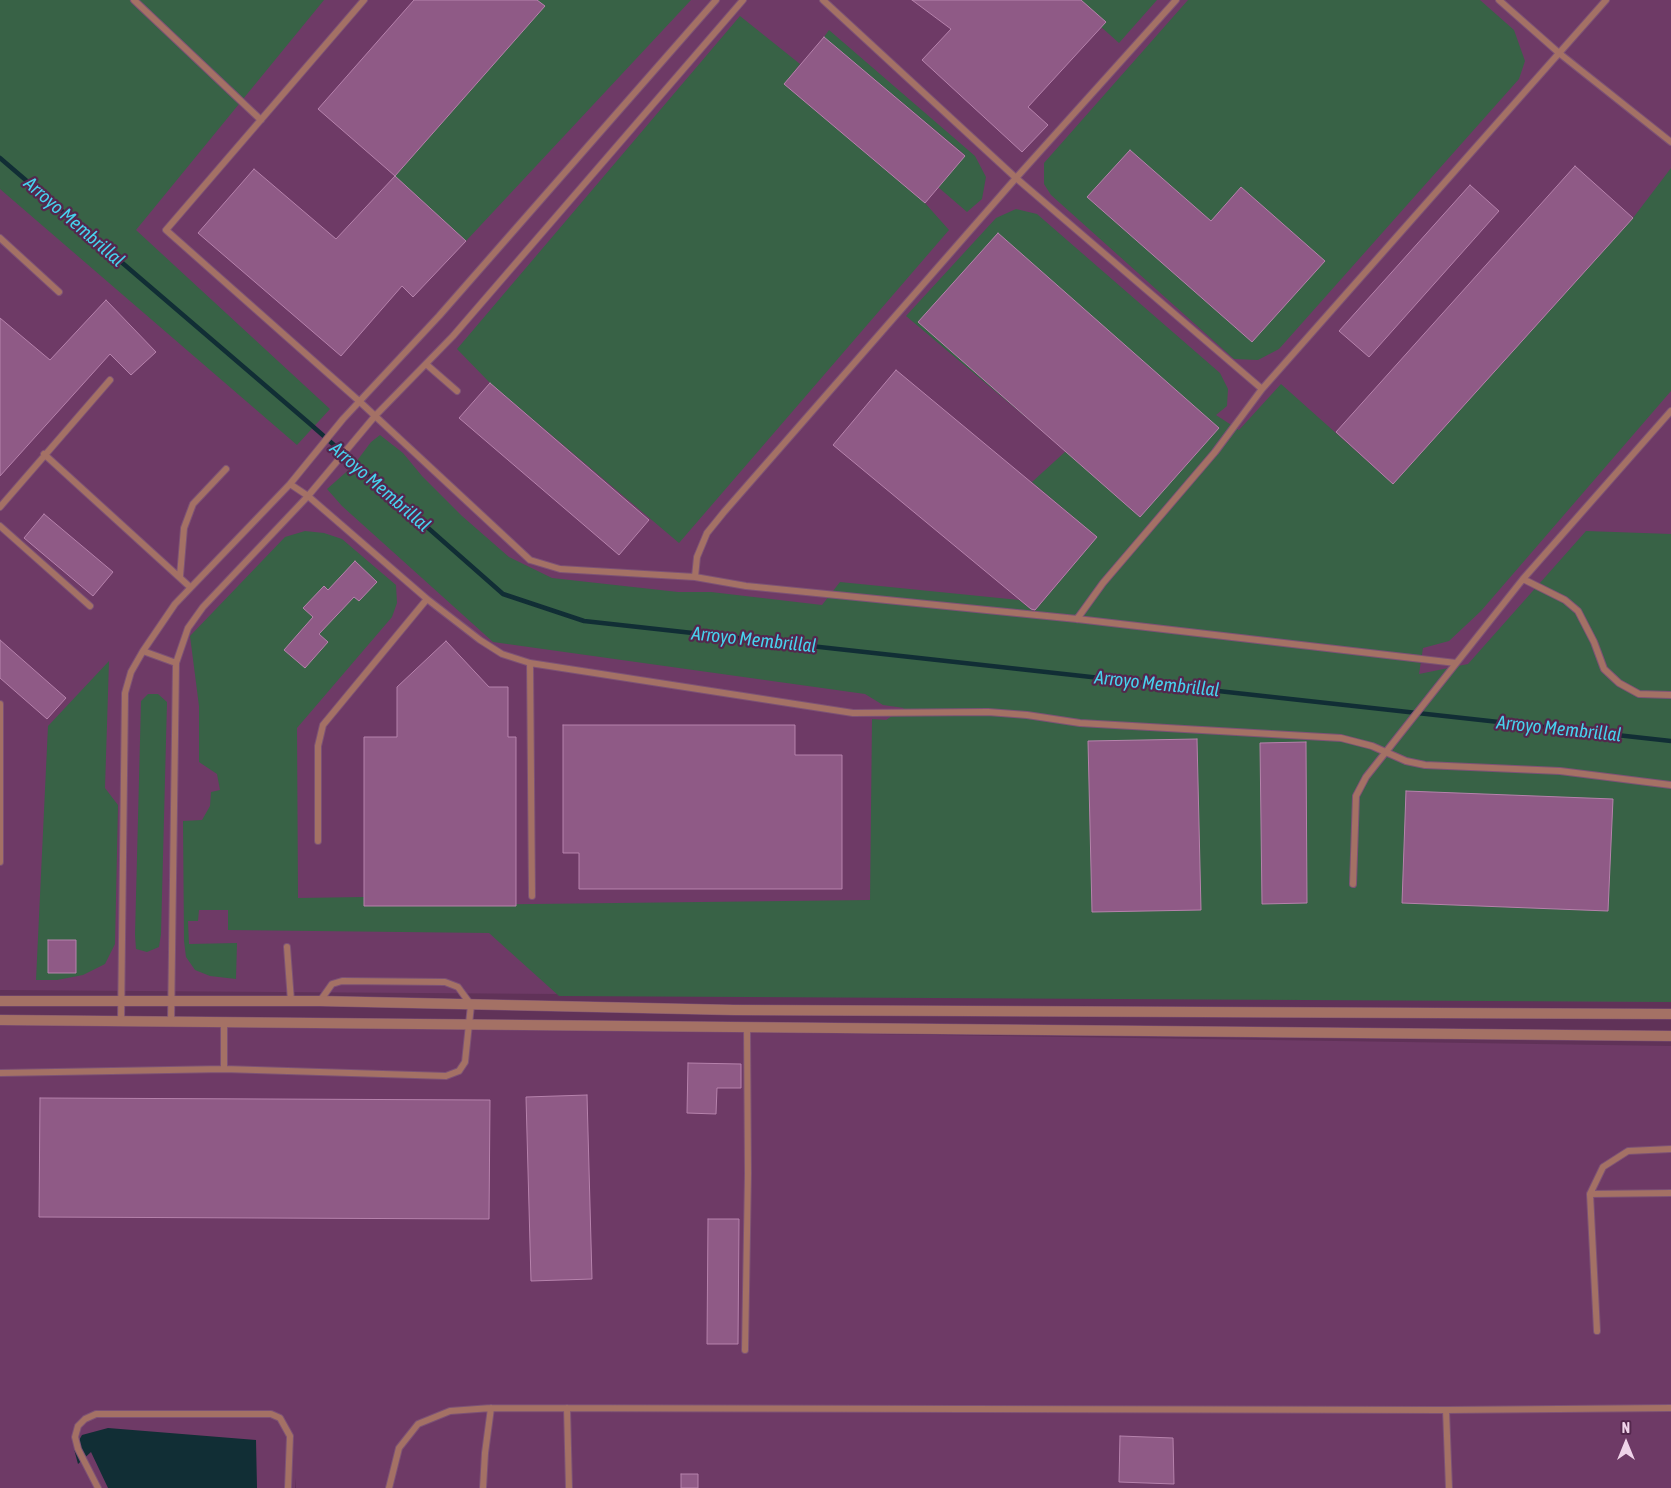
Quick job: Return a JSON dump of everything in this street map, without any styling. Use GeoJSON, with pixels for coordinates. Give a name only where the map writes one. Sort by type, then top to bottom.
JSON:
{"type":"FeatureCollection","features":[{"type":"Feature","properties":{"kind":"street"},"geometry":{"type":"LineString","coordinates":[[0,1001],[320,1001],[744,1010],[1671,1014]]}},
{"type":"Feature","properties":{"kind":"street"},"geometry":{"type":"LineString","coordinates":[[1139,1012],[1140,1031]]}},
{"type":"Feature","properties":{"kind":"street"},"geometry":{"type":"LineString","coordinates":[[0,1020],[1671,1036]]}},
{"type":"Feature","properties":{"kind":"lane"},"geometry":{"type":"LineString","coordinates":[[134,0],[260,120]]}},
{"type":"Feature","properties":{"kind":"lane"},"geometry":{"type":"LineString","coordinates":[[364,0],[166,230],[359,400],[530,560],[560,569],[695,577],[746,586],[1077,619],[1456,663]]}},
{"type":"Feature","properties":{"kind":"lane"},"geometry":{"type":"LineString","coordinates":[[121,1022],[125,693],[131,672],[160,624],[190,587],[290,484],[342,419],[439,316],[716,0]]}},
{"type":"Feature","properties":{"kind":"lane"},"geometry":{"type":"LineString","coordinates":[[172,1023],[176,663],[188,628],[203,607],[308,496],[375,416],[452,336],[742,0]]}},
{"type":"Feature","properties":{"kind":"lane"},"geometry":{"type":"LineString","coordinates":[[823,0],[1016,178],[1262,389]]}},
{"type":"Feature","properties":{"kind":"lane"},"geometry":{"type":"LineString","coordinates":[[695,577],[697,557],[707,533],[724,512],[1016,178],[1176,0]]}},
{"type":"Feature","properties":{"kind":"lane"},"geometry":{"type":"LineString","coordinates":[[1499,0],[1559,52],[1671,142]]}},
{"type":"Feature","properties":{"kind":"lane"},"geometry":{"type":"LineString","coordinates":[[1077,619],[1103,583],[1215,452],[1262,389],[1606,0]]}},
{"type":"Feature","properties":{"kind":"lane"},"geometry":{"type":"LineString","coordinates":[[0,238],[59,292]]}},
{"type":"Feature","properties":{"kind":"lane"},"geometry":{"type":"LineString","coordinates":[[426,364],[457,391]]}},
{"type":"Feature","properties":{"kind":"lane"},"geometry":{"type":"LineString","coordinates":[[0,507],[110,380]]}},
{"type":"Feature","properties":{"kind":"lane"},"geometry":{"type":"LineString","coordinates":[[1353,884],[1356,796],[1366,777],[1456,663],[1492,621],[1523,579],[1671,411]]}},
{"type":"Feature","properties":{"kind":"lane"},"geometry":{"type":"LineString","coordinates":[[44,454],[190,587]]}},
{"type":"Feature","properties":{"kind":"lane"},"geometry":{"type":"LineString","coordinates":[[180,576],[184,528],[193,504],[226,469]]}},
{"type":"Feature","properties":{"kind":"lane"},"geometry":{"type":"LineString","coordinates":[[290,484],[308,496],[427,599],[480,640],[502,654],[530,663],[853,713],[988,712],[1080,722],[1341,738],[1372,746],[1406,761],[1425,766],[1560,771],[1671,785]]}},
{"type":"Feature","properties":{"kind":"lane"},"geometry":{"type":"LineString","coordinates":[[0,526],[90,606]]}},
{"type":"Feature","properties":{"kind":"lane"},"geometry":{"type":"LineString","coordinates":[[1523,579],[1565,600],[1578,611],[1594,642],[1604,669],[1619,683],[1639,694],[1671,695]]}},
{"type":"Feature","properties":{"kind":"lane"},"geometry":{"type":"LineString","coordinates":[[318,841],[318,746],[323,725],[427,599]]}},
{"type":"Feature","properties":{"kind":"lane"},"geometry":{"type":"LineString","coordinates":[[144,650],[176,663]]}},
{"type":"Feature","properties":{"kind":"lane"},"geometry":{"type":"LineString","coordinates":[[530,663],[532,896]]}},
{"type":"Feature","properties":{"kind":"lane"},"geometry":{"type":"LineString","coordinates":[[0,704],[0,862]]}},
{"type":"Feature","properties":{"kind":"lane"},"geometry":{"type":"LineString","coordinates":[[287,947],[291,1001]]}},
{"type":"Feature","properties":{"kind":"lane"},"geometry":{"type":"LineString","coordinates":[[0,1073],[224,1069],[446,1076],[458,1071],[465,1062],[471,1005],[458,987],[444,982],[342,981],[332,984],[320,1001]]}},
{"type":"Feature","properties":{"kind":"lane"},"geometry":{"type":"LineString","coordinates":[[224,1023],[224,1069]]}},
{"type":"Feature","properties":{"kind":"lane"},"geometry":{"type":"LineString","coordinates":[[745,1350],[748,1174],[747,1027]]}},
{"type":"Feature","properties":{"kind":"lane"},"geometry":{"type":"LineString","coordinates":[[1597,1331],[1590,1194],[1603,1168],[1628,1151],[1671,1149]]}},
{"type":"Feature","properties":{"kind":"lane"},"geometry":{"type":"LineString","coordinates":[[1590,1194],[1671,1193]]}},
{"type":"Feature","properties":{"kind":"lane"},"geometry":{"type":"LineString","coordinates":[[483,1488],[491,1408]]}},
{"type":"Feature","properties":{"kind":"lane"},"geometry":{"type":"LineString","coordinates":[[389,1488],[398,1448],[418,1424],[450,1411],[491,1408],[1446,1410],[1671,1408]]}},
{"type":"Feature","properties":{"kind":"lane"},"geometry":{"type":"LineString","coordinates":[[567,1408],[569,1488]]}},
{"type":"Feature","properties":{"kind":"lane"},"geometry":{"type":"LineString","coordinates":[[1446,1410],[1449,1488]]}},
{"type":"Feature","properties":{"kind":"lane"},"geometry":{"type":"LineString","coordinates":[[98,1488],[78,1449],[75,1437],[78,1426],[96,1414],[271,1414],[280,1418],[290,1436],[288,1488]]}},
{"type":"Feature","properties":{"kind":"shaded area"},"geometry":{"type":"Polygon","coordinates":[[[0,0],[1671,0],[1671,1002],[0,990],[0,0]]]}},
{"type":"Feature","properties":{"kind":"shaded area"},"geometry":{"type":"Polygon","coordinates":[[[0,1021],[1671,1046],[1671,1488],[296,1488],[296,1478],[295,1488],[0,1488],[0,1021]]]}},
{"type":"Feature","properties":{"kind":"shaded area"},"geometry":{"type":"Polygon","coordinates":[[[108,1428],[256,1440],[257,1488],[108,1488],[91,1452],[78,1464],[74,1449],[82,1435],[108,1428]]]}},
{"type":"Feature","properties":{"kind":"green space"},"geometry":{"type":"Polygon","coordinates":[[[0,0],[324,0],[136,230],[330,409],[297,445],[0,189],[0,0]]]}},
{"type":"Feature","properties":{"kind":"green space"},"geometry":{"type":"Polygon","coordinates":[[[537,0],[691,0],[466,241],[395,176],[544,6],[537,0]]]}},
{"type":"Feature","properties":{"kind":"green space"},"geometry":{"type":"Polygon","coordinates":[[[1071,0],[1157,0],[1119,43],[1071,0]]]}},
{"type":"Feature","properties":{"kind":"green space"},"geometry":{"type":"Polygon","coordinates":[[[1188,0],[1480,0],[1514,30],[1525,61],[1519,79],[1279,349],[1258,360],[1234,359],[1051,195],[1044,184],[1044,163],[1188,0]]]}},
{"type":"Feature","properties":{"kind":"green space"},"geometry":{"type":"Polygon","coordinates":[[[740,16],[800,64],[784,84],[925,203],[949,230],[679,543],[490,383],[457,349],[740,16]]]}},
{"type":"Feature","properties":{"kind":"green space"},"geometry":{"type":"Polygon","coordinates":[[[829,30],[975,156],[986,177],[982,199],[967,212],[938,187],[965,155],[824,37],[829,30]]]}},
{"type":"Feature","properties":{"kind":"green space"},"geometry":{"type":"Polygon","coordinates":[[[1671,168],[1671,391],[1481,611],[1449,641],[1423,648],[1419,674],[1468,664],[1586,531],[1671,534],[1671,1002],[559,996],[489,933],[228,930],[228,910],[199,910],[198,921],[188,921],[189,944],[237,943],[236,979],[210,976],[195,970],[186,957],[184,941],[183,821],[202,820],[210,806],[211,792],[220,790],[217,774],[199,762],[199,706],[190,636],[285,537],[305,531],[324,533],[342,539],[396,585],[397,603],[392,617],[297,728],[298,898],[364,897],[365,906],[870,900],[872,719],[886,720],[904,708],[883,705],[865,694],[493,642],[342,506],[327,489],[353,466],[371,442],[380,435],[403,453],[422,476],[462,516],[509,557],[552,578],[678,592],[711,592],[822,605],[840,582],[1019,600],[1034,612],[1097,537],[1032,482],[1066,451],[906,316],[996,218],[1016,209],[1037,214],[1220,373],[1228,389],[1227,406],[1216,415],[1239,430],[1281,384],[1393,484],[1633,218],[1671,168]]]}},
{"type":"Feature","properties":{"kind":"green space"},"geometry":{"type":"Polygon","coordinates":[[[109,661],[105,788],[118,805],[115,944],[105,964],[83,975],[57,980],[36,980],[48,726],[109,661]]]}},
{"type":"Feature","properties":{"kind":"green space"},"geometry":{"type":"Polygon","coordinates":[[[148,694],[158,694],[167,702],[161,934],[159,947],[147,952],[136,949],[135,935],[141,701],[148,694]]]}},
{"type":"Feature","properties":{"kind":"building"},"geometry":{"type":"Polygon","coordinates":[[[414,0],[537,0],[545,6],[395,176],[318,109],[414,0]]]}},
{"type":"Feature","properties":{"kind":"building"},"geometry":{"type":"Polygon","coordinates":[[[912,0],[1081,0],[1106,22],[1028,107],[1048,125],[1022,152],[922,60],[951,29],[912,0]]]}},
{"type":"Feature","properties":{"kind":"building"},"geometry":{"type":"Polygon","coordinates":[[[824,37],[965,156],[925,203],[784,84],[824,37]]]}},
{"type":"Feature","properties":{"kind":"building"},"geometry":{"type":"Polygon","coordinates":[[[1130,150],[1211,221],[1241,187],[1325,261],[1252,342],[1087,197],[1130,150]]]}},
{"type":"Feature","properties":{"kind":"building"},"geometry":{"type":"Polygon","coordinates":[[[1575,166],[1633,218],[1393,484],[1336,432],[1575,166]]]}},
{"type":"Feature","properties":{"kind":"building"},"geometry":{"type":"Polygon","coordinates":[[[254,169],[336,239],[395,176],[466,241],[413,297],[402,286],[341,356],[198,233],[254,169]]]}},
{"type":"Feature","properties":{"kind":"building"},"geometry":{"type":"Polygon","coordinates":[[[1470,185],[1499,211],[1369,357],[1339,331],[1470,185]]]}},
{"type":"Feature","properties":{"kind":"building"},"geometry":{"type":"Polygon","coordinates":[[[998,233],[1219,428],[1140,517],[918,322],[998,233]]]}},
{"type":"Feature","properties":{"kind":"building"},"geometry":{"type":"Polygon","coordinates":[[[106,300],[156,352],[131,375],[110,354],[0,476],[0,318],[50,360],[106,300]]]}},
{"type":"Feature","properties":{"kind":"building"},"geometry":{"type":"Polygon","coordinates":[[[896,370],[1097,537],[1035,610],[1031,609],[833,445],[896,370]]]}},
{"type":"Feature","properties":{"kind":"building"},"geometry":{"type":"Polygon","coordinates":[[[490,383],[649,520],[619,555],[459,418],[490,383]]]}},
{"type":"Feature","properties":{"kind":"building"},"geometry":{"type":"Polygon","coordinates":[[[44,514],[113,572],[93,596],[24,538],[44,514]]]}},
{"type":"Feature","properties":{"kind":"building"},"geometry":{"type":"Polygon","coordinates":[[[355,561],[377,582],[359,601],[354,597],[319,634],[328,642],[305,668],[284,650],[313,617],[303,608],[324,586],[328,590],[355,561]]]}},
{"type":"Feature","properties":{"kind":"building"},"geometry":{"type":"Polygon","coordinates":[[[0,640],[66,698],[47,719],[0,678],[0,640]]]}},
{"type":"Feature","properties":{"kind":"building"},"geometry":{"type":"Polygon","coordinates":[[[446,641],[489,687],[508,687],[508,737],[516,737],[516,906],[364,906],[364,737],[397,737],[397,687],[446,641]]]}},
{"type":"Feature","properties":{"kind":"building"},"geometry":{"type":"Polygon","coordinates":[[[563,725],[795,725],[795,755],[842,755],[842,889],[579,889],[579,853],[563,853],[563,725]]]}},
{"type":"Feature","properties":{"kind":"building"},"geometry":{"type":"Polygon","coordinates":[[[1197,739],[1201,910],[1092,912],[1088,741],[1197,739]]]}},
{"type":"Feature","properties":{"kind":"building"},"geometry":{"type":"Polygon","coordinates":[[[1306,742],[1307,903],[1262,904],[1260,743],[1306,742]]]}},
{"type":"Feature","properties":{"kind":"building"},"geometry":{"type":"Polygon","coordinates":[[[1406,791],[1613,799],[1608,911],[1402,903],[1406,791]]]}},
{"type":"Feature","properties":{"kind":"building"},"geometry":{"type":"Polygon","coordinates":[[[48,940],[76,940],[76,973],[48,973],[48,940]]]}},
{"type":"Feature","properties":{"kind":"building"},"geometry":{"type":"Polygon","coordinates":[[[688,1063],[741,1064],[741,1088],[717,1088],[716,1114],[687,1113],[688,1063]]]}},
{"type":"Feature","properties":{"kind":"building"},"geometry":{"type":"Polygon","coordinates":[[[587,1095],[592,1279],[531,1281],[526,1097],[587,1095]]]}},
{"type":"Feature","properties":{"kind":"building"},"geometry":{"type":"Polygon","coordinates":[[[40,1098],[490,1100],[489,1219],[39,1217],[40,1098]]]}},
{"type":"Feature","properties":{"kind":"building"},"geometry":{"type":"Polygon","coordinates":[[[708,1219],[739,1219],[738,1344],[707,1344],[708,1219]]]}},
{"type":"Feature","properties":{"kind":"building"},"geometry":{"type":"Polygon","coordinates":[[[1120,1436],[1173,1438],[1174,1484],[1119,1482],[1120,1436]]]}},
{"type":"Feature","properties":{"kind":"building"},"geometry":{"type":"Polygon","coordinates":[[[681,1474],[698,1474],[698,1488],[681,1488],[681,1474]]]}},
{"type":"Feature","properties":{"kind":"waterway","name":"Arroyo Membrillal"},"geometry":{"type":"LineString","coordinates":[[0,158],[309,423],[503,594],[584,621],[1671,741]]}}]}
